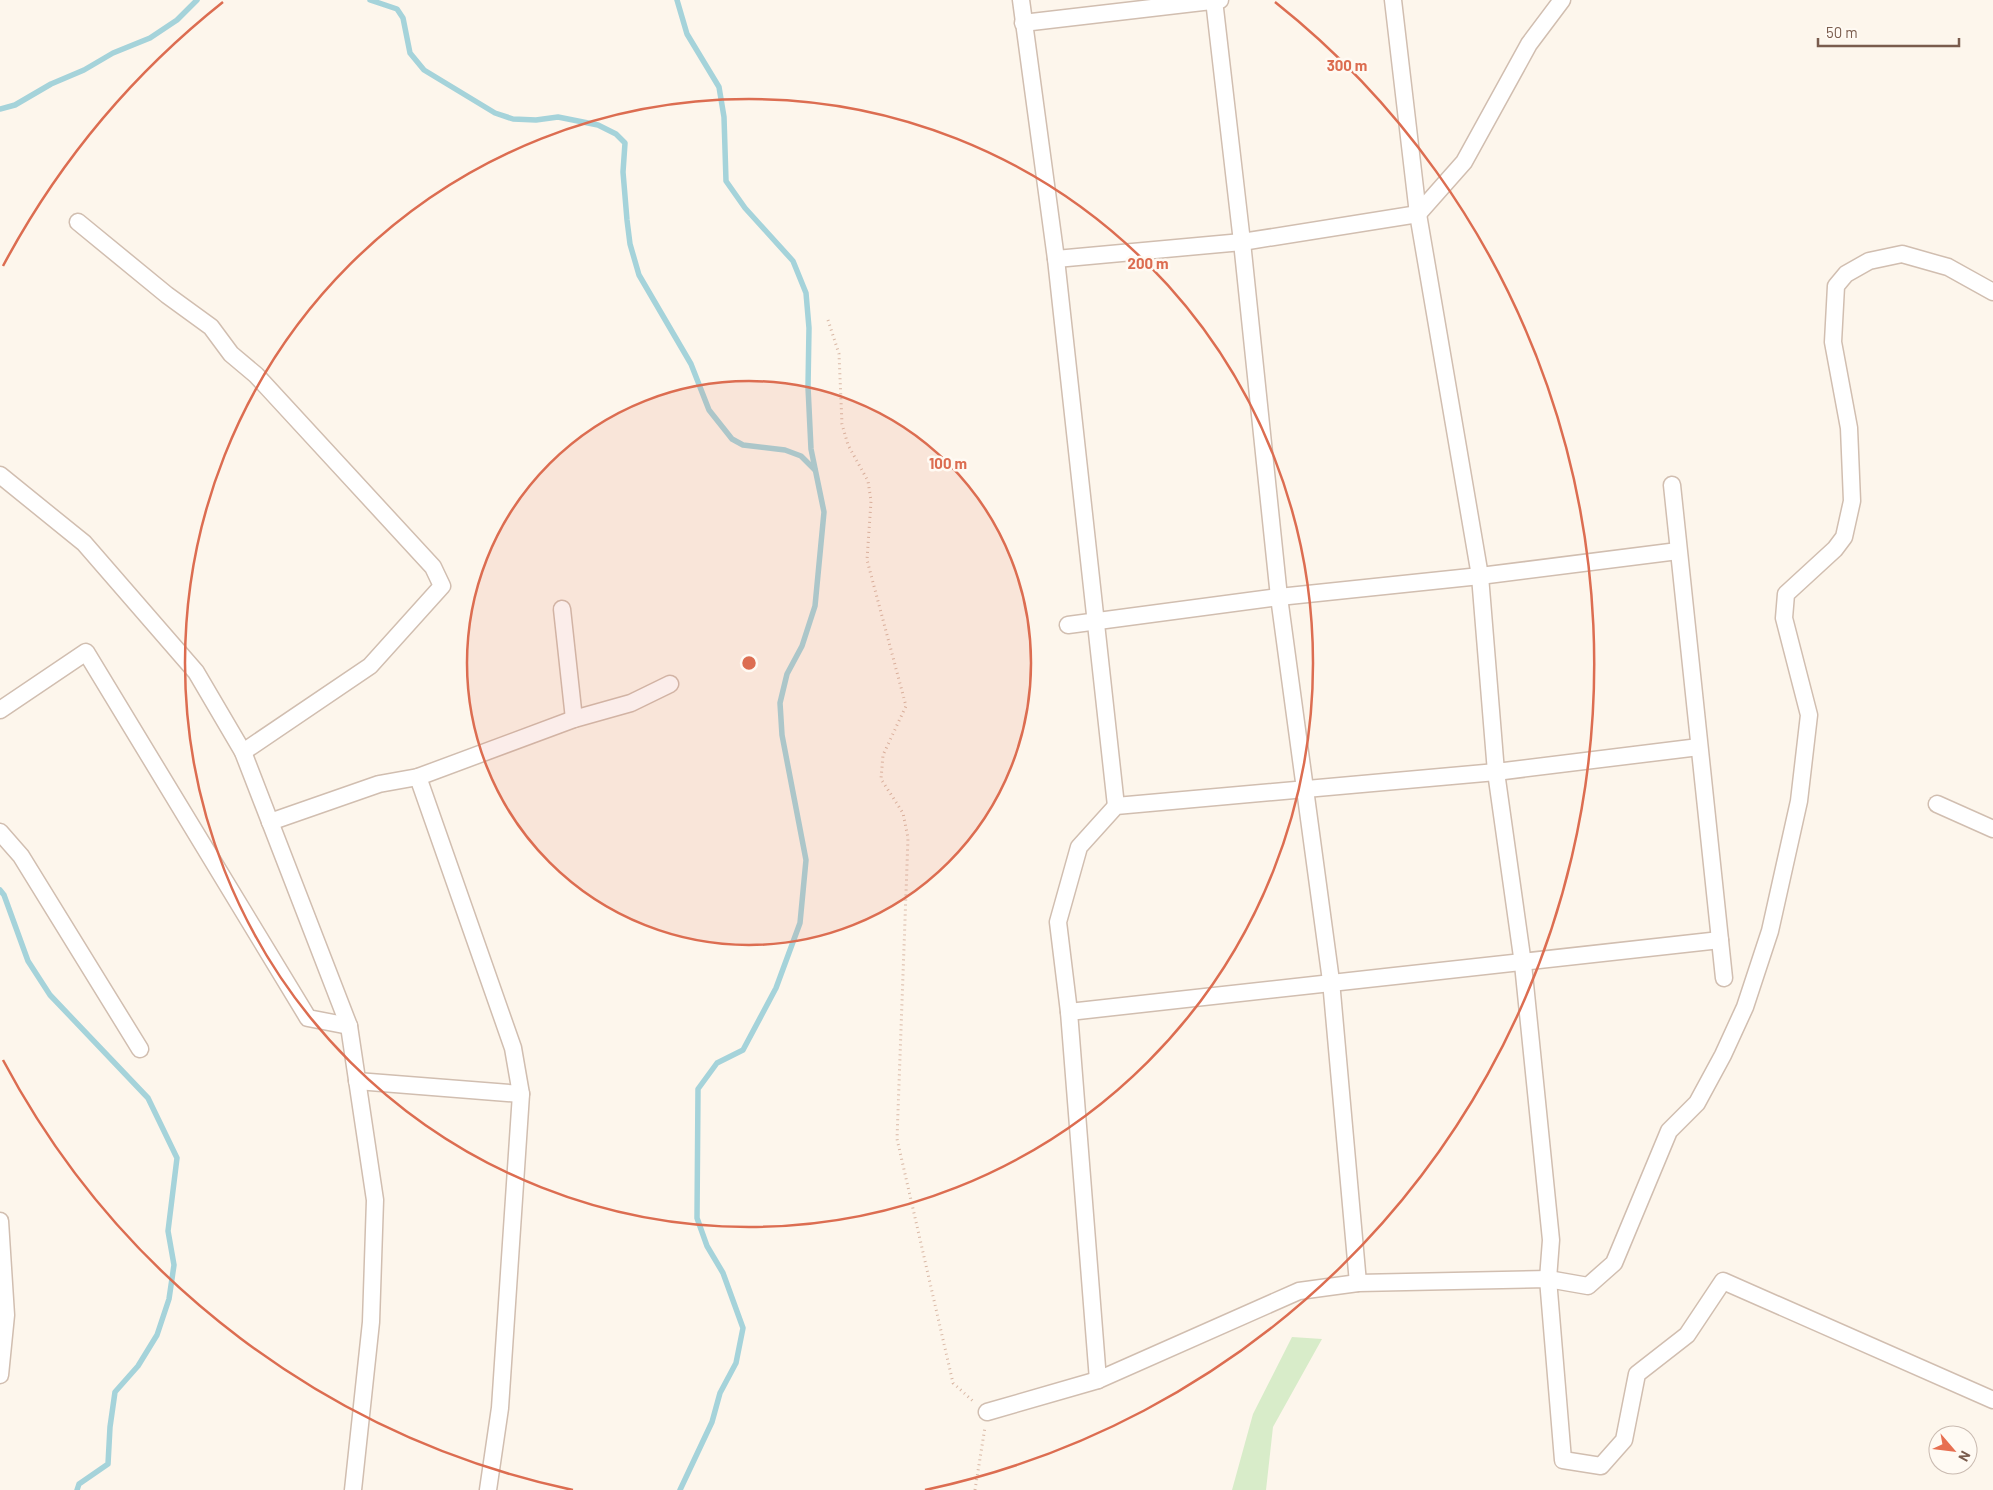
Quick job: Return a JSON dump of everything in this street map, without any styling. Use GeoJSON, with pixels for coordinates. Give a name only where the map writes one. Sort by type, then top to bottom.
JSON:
{"type":"FeatureCollection","features":[{"type":"Feature","properties":{"kind":"street"},"geometry":{"type":"LineString","coordinates":[[1022,0],[1023,23],[1056,259],[1116,806]]}},
{"type":"Feature","properties":{"kind":"street"},"geometry":{"type":"LineString","coordinates":[[1023,23],[1216,0],[1279,597],[1331,981],[1358,1283]]}},
{"type":"Feature","properties":{"kind":"street"},"geometry":{"type":"LineString","coordinates":[[1393,0],[1418,214],[1480,576],[1496,772],[1523,964],[1551,1240],[1548,1279],[1563,1460],[1601,1466],[1624,1440],[1637,1374],[1687,1335],[1723,1281],[1993,1400]]}},
{"type":"Feature","properties":{"kind":"street"},"geometry":{"type":"LineString","coordinates":[[1056,259],[1242,242],[1418,214],[1464,162],[1529,44],[1562,0]]}},
{"type":"Feature","properties":{"kind":"street"},"geometry":{"type":"LineString","coordinates":[[78,222],[167,295],[211,327],[231,354],[256,375],[433,567],[442,586],[370,666],[243,752]]}},
{"type":"Feature","properties":{"kind":"street"},"geometry":{"type":"LineString","coordinates":[[987,1412],[1098,1380],[1299,1291],[1358,1283],[1548,1279],[1588,1286],[1614,1263],[1669,1131],[1698,1103],[1746,1007],[1770,931],[1799,801],[1809,715],[1784,618],[1786,594],[1835,549],[1844,537],[1852,501],[1850,428],[1833,342],[1836,286],[1846,274],[1869,261],[1902,254],[1948,267],[1993,292]]}},
{"type":"Feature","properties":{"kind":"street"},"geometry":{"type":"LineString","coordinates":[[0,475],[84,543],[196,672],[243,752],[349,1026],[375,1200],[371,1322],[352,1490]]}},
{"type":"Feature","properties":{"kind":"street"},"geometry":{"type":"LineString","coordinates":[[1672,485],[1724,978]]}},
{"type":"Feature","properties":{"kind":"street"},"geometry":{"type":"LineString","coordinates":[[1068,625],[1279,597],[1480,576],[1678,550]]}},
{"type":"Feature","properties":{"kind":"street"},"geometry":{"type":"LineString","coordinates":[[562,608],[574,718]]}},
{"type":"Feature","properties":{"kind":"street"},"geometry":{"type":"LineString","coordinates":[[0,710],[86,652],[308,1018],[349,1026]]}},
{"type":"Feature","properties":{"kind":"street"},"geometry":{"type":"LineString","coordinates":[[270,822],[379,784],[418,777],[574,718],[631,704],[670,684]]}},
{"type":"Feature","properties":{"kind":"street"},"geometry":{"type":"LineString","coordinates":[[1098,1380],[1068,1012],[1058,922],[1079,847],[1116,806],[1496,772],[1699,747]]}},
{"type":"Feature","properties":{"kind":"street"},"geometry":{"type":"LineString","coordinates":[[418,777],[513,1048],[521,1094],[500,1408],[488,1490]]}},
{"type":"Feature","properties":{"kind":"street"},"geometry":{"type":"LineString","coordinates":[[1937,804],[1993,829]]}},
{"type":"Feature","properties":{"kind":"street"},"geometry":{"type":"LineString","coordinates":[[0,832],[21,856],[140,1049]]}},
{"type":"Feature","properties":{"kind":"street"},"geometry":{"type":"LineString","coordinates":[[1068,1012],[1331,981],[1523,964],[1720,940]]}},
{"type":"Feature","properties":{"kind":"street"},"geometry":{"type":"LineString","coordinates":[[357,1081],[521,1094]]}},
{"type":"Feature","properties":{"kind":"street"},"geometry":{"type":"LineString","coordinates":[[0,1221],[3,1317],[0,1375]]}},
{"type":"Feature","properties":{"kind":"path"},"geometry":{"type":"LineString","coordinates":[[828,320],[838,354],[842,424],[848,445],[868,481],[872,501],[867,560],[906,706],[883,756],[881,779],[903,813],[908,838],[896,1139],[953,1384],[987,1412],[976,1490]]}},
{"type":"Feature","properties":{"kind":"green space"},"geometry":{"type":"Polygon","coordinates":[[[1292,1337],[1322,1339],[1273,1427],[1266,1490],[1232,1490],[1253,1414],[1292,1337]]]}},
{"type":"Feature","properties":{"kind":"waterway"},"geometry":{"type":"LineString","coordinates":[[0,109],[15,105],[51,84],[84,70],[113,53],[150,38],[177,20],[197,0]]}},
{"type":"Feature","properties":{"kind":"waterway"},"geometry":{"type":"LineString","coordinates":[[370,0],[397,9],[403,18],[410,53],[424,70],[495,113],[513,119],[536,120],[558,117],[598,125],[616,134],[625,143],[623,172],[627,220],[630,244],[639,275],[691,364],[709,410],[732,439],[743,445],[785,450],[801,456],[815,470]]}},
{"type":"Feature","properties":{"kind":"waterway"},"geometry":{"type":"LineString","coordinates":[[677,0],[687,34],[719,87],[724,117],[726,181],[745,208],[793,261],[806,293],[809,328],[808,387],[811,449],[824,512],[815,606],[802,646],[787,674],[780,703],[782,735],[806,860],[800,923],[776,988],[743,1050],[717,1063],[698,1089],[697,1218],[707,1246],[723,1273],[743,1328],[736,1363],[720,1393],[712,1422],[680,1490]]}},
{"type":"Feature","properties":{"kind":"waterway"},"geometry":{"type":"LineString","coordinates":[[0,890],[4,895],[28,961],[50,995],[148,1098],[177,1158],[168,1231],[174,1265],[169,1299],[157,1335],[138,1366],[115,1392],[110,1427],[108,1464],[79,1484],[77,1490]]}}]}
